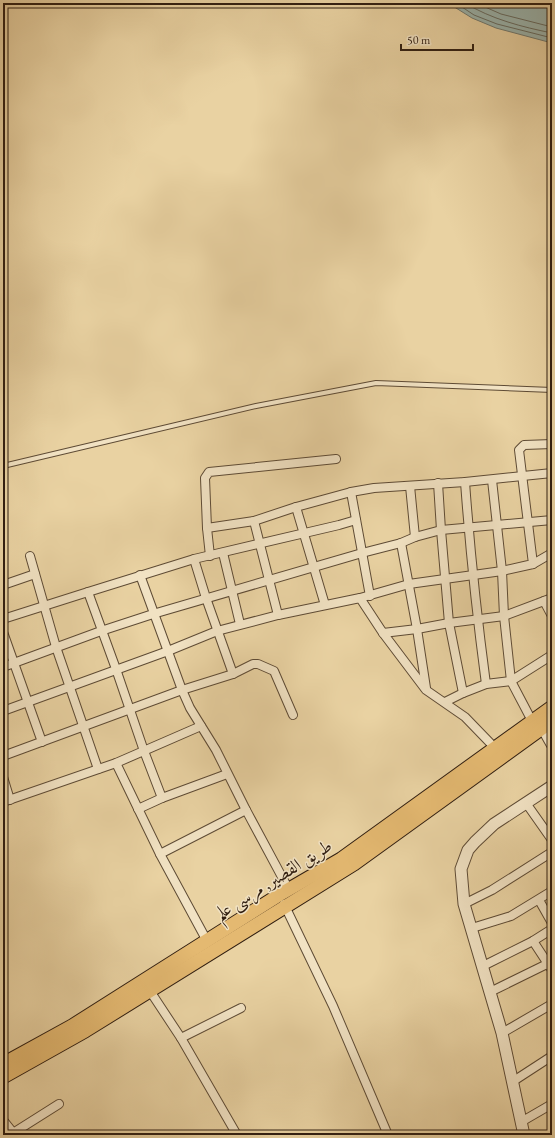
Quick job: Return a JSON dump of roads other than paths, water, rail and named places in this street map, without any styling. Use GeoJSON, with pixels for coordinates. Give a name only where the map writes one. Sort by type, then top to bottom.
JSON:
{"type":"FeatureCollection","features":[{"type":"Feature","properties":{"kind":"main road","name":"طريق القصير, مرسى علم"},"geometry":{"type":"LineString","coordinates":[[3,1077],[85,1031],[354,864],[542,723],[552,707]]}},
{"type":"Feature","properties":{"kind":"main road","name":"طريق القصير, مرسى علم"},"geometry":{"type":"LineString","coordinates":[[3,1064],[72,1026],[341,859],[495,748],[542,723]]}},
{"type":"Feature","properties":{"kind":"street"},"geometry":{"type":"LineString","coordinates":[[533,564],[519,450],[524,446],[552,444]]}},
{"type":"Feature","properties":{"kind":"street"},"geometry":{"type":"LineString","coordinates":[[210,556],[207,528],[205,478],[209,472],[336,459]]}},
{"type":"Feature","properties":{"kind":"street"},"geometry":{"type":"LineString","coordinates":[[207,528],[254,521],[296,507],[351,492],[374,488],[492,480],[552,473]]}},
{"type":"Feature","properties":{"kind":"street"},"geometry":{"type":"LineString","coordinates":[[492,480],[502,571],[504,616],[510,681],[542,723],[552,744]]}},
{"type":"Feature","properties":{"kind":"street"},"geometry":{"type":"LineString","coordinates":[[465,482],[477,620],[486,684]]}},
{"type":"Feature","properties":{"kind":"street"},"geometry":{"type":"LineString","coordinates":[[438,483],[449,623],[463,693]]}},
{"type":"Feature","properties":{"kind":"street"},"geometry":{"type":"LineString","coordinates":[[410,486],[415,537]]}},
{"type":"Feature","properties":{"kind":"street"},"geometry":{"type":"LineString","coordinates":[[351,492],[370,596]]}},
{"type":"Feature","properties":{"kind":"street"},"geometry":{"type":"LineString","coordinates":[[296,507],[325,605]]}},
{"type":"Feature","properties":{"kind":"street"},"geometry":{"type":"LineString","coordinates":[[3,619],[194,559],[303,534],[356,520]]}},
{"type":"Feature","properties":{"kind":"street"},"geometry":{"type":"LineString","coordinates":[[3,667],[101,631],[154,614],[401,543],[415,537],[441,530],[552,520]]}},
{"type":"Feature","properties":{"kind":"street"},"geometry":{"type":"LineString","coordinates":[[254,521],[278,615]]}},
{"type":"Feature","properties":{"kind":"street"},"geometry":{"type":"LineString","coordinates":[[401,543],[417,629],[426,690]]}},
{"type":"Feature","properties":{"kind":"street"},"geometry":{"type":"LineString","coordinates":[[223,553],[240,624]]}},
{"type":"Feature","properties":{"kind":"street"},"geometry":{"type":"LineString","coordinates":[[3,711],[168,651],[217,631],[240,624],[370,596],[408,584],[502,571],[533,564],[552,553]]}},
{"type":"Feature","properties":{"kind":"street"},"geometry":{"type":"LineString","coordinates":[[30,556],[56,647],[98,769]]}},
{"type":"Feature","properties":{"kind":"street"},"geometry":{"type":"LineString","coordinates":[[194,559],[217,631],[233,674]]}},
{"type":"Feature","properties":{"kind":"street"},"geometry":{"type":"LineString","coordinates":[[3,585],[35,574]]}},
{"type":"Feature","properties":{"kind":"street"},"geometry":{"type":"LineString","coordinates":[[140,575],[182,690],[190,708],[216,750],[246,810],[284,893],[286,907],[333,1006],[388,1135]]}},
{"type":"Feature","properties":{"kind":"street"},"geometry":{"type":"LineString","coordinates":[[88,592],[129,710],[162,798]]}},
{"type":"Feature","properties":{"kind":"street"},"geometry":{"type":"LineString","coordinates":[[360,598],[383,633],[426,690],[465,717],[495,748]]}},
{"type":"Feature","properties":{"kind":"street"},"geometry":{"type":"LineString","coordinates":[[383,633],[504,616],[548,599],[552,616]]}},
{"type":"Feature","properties":{"kind":"street"},"geometry":{"type":"LineString","coordinates":[[3,632],[42,742]]}},
{"type":"Feature","properties":{"kind":"street"},"geometry":{"type":"LineString","coordinates":[[445,702],[486,684],[510,681],[552,655]]}},
{"type":"Feature","properties":{"kind":"street"},"geometry":{"type":"LineString","coordinates":[[3,756],[182,690],[233,674],[253,664],[258,664],[274,671],[293,715]]}},
{"type":"Feature","properties":{"kind":"street"},"geometry":{"type":"LineString","coordinates":[[3,777],[7,801],[116,763],[201,726]]}},
{"type":"Feature","properties":{"kind":"street"},"geometry":{"type":"LineString","coordinates":[[116,763],[160,854],[207,941]]}},
{"type":"Feature","properties":{"kind":"street"},"geometry":{"type":"LineString","coordinates":[[138,809],[162,798],[227,774]]}},
{"type":"Feature","properties":{"kind":"street"},"geometry":{"type":"LineString","coordinates":[[524,1135],[502,1033],[464,904],[461,869],[468,850],[494,824],[552,786]]}},
{"type":"Feature","properties":{"kind":"street"},"geometry":{"type":"LineString","coordinates":[[526,803],[552,840]]}},
{"type":"Feature","properties":{"kind":"street"},"geometry":{"type":"LineString","coordinates":[[160,854],[246,810]]}},
{"type":"Feature","properties":{"kind":"street"},"geometry":{"type":"LineString","coordinates":[[464,904],[492,890],[552,852]]}},
{"type":"Feature","properties":{"kind":"street"},"geometry":{"type":"LineString","coordinates":[[472,928],[511,916],[552,891]]}},
{"type":"Feature","properties":{"kind":"street"},"geometry":{"type":"LineString","coordinates":[[539,900],[552,923]]}},
{"type":"Feature","properties":{"kind":"street"},"geometry":{"type":"LineString","coordinates":[[482,966],[533,941],[552,929]]}},
{"type":"Feature","properties":{"kind":"street"},"geometry":{"type":"LineString","coordinates":[[490,992],[550,967],[533,941]]}},
{"type":"Feature","properties":{"kind":"street"},"geometry":{"type":"LineString","coordinates":[[150,991],[181,1038],[237,1135]]}},
{"type":"Feature","properties":{"kind":"street"},"geometry":{"type":"LineString","coordinates":[[502,1033],[552,1004]]}},
{"type":"Feature","properties":{"kind":"street"},"geometry":{"type":"LineString","coordinates":[[181,1038],[241,1008]]}},
{"type":"Feature","properties":{"kind":"street"},"geometry":{"type":"LineString","coordinates":[[512,1082],[552,1056]]}},
{"type":"Feature","properties":{"kind":"street"},"geometry":{"type":"LineString","coordinates":[[3,1120],[12,1134],[59,1104]]}},
{"type":"Feature","properties":{"kind":"street"},"geometry":{"type":"LineString","coordinates":[[521,1122],[552,1104]]}},
{"type":"Feature","properties":{"kind":"lane"},"geometry":{"type":"LineString","coordinates":[[3,466],[256,406],[376,383],[552,390]]}},
{"type":"Feature","properties":{"kind":"water"},"geometry":{"type":"Polygon","coordinates":[[[448,3],[552,3],[552,43],[496,28],[472,18],[448,3]]]}}]}
